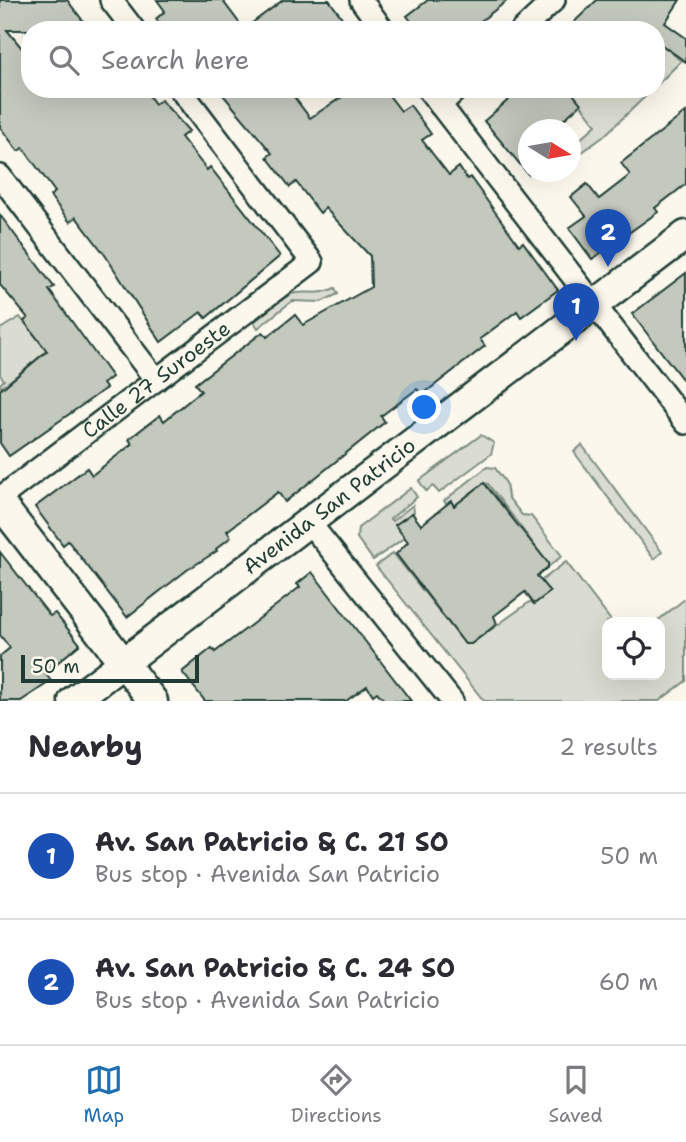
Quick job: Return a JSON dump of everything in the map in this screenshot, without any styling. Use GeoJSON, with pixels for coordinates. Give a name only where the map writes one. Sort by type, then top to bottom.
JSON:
{"type":"FeatureCollection","features":[{"type":"Feature","properties":{"kind":"street"},"geometry":{"type":"LineString","coordinates":[[111,0],[127,21]]}},
{"type":"Feature","properties":{"kind":"street"},"geometry":{"type":"LineString","coordinates":[[361,0],[376,21]]}},
{"type":"Feature","properties":{"kind":"street"},"geometry":{"type":"LineString","coordinates":[[532,21],[554,0]]}},
{"type":"Feature","properties":{"kind":"street","name":"Calle 27 Suroeste"},"geometry":{"type":"LineString","coordinates":[[0,500],[312,262],[187,98]]}},
{"type":"Feature","properties":{"kind":"street"},"geometry":{"type":"LineString","coordinates":[[435,98],[592,306],[686,423]]}},
{"type":"Feature","properties":{"kind":"street"},"geometry":{"type":"LineString","coordinates":[[0,177],[156,380]]}},
{"type":"Feature","properties":{"kind":"street","name":"Avenida San Patricio"},"geometry":{"type":"LineString","coordinates":[[73,701],[686,235]]}},
{"type":"Feature","properties":{"kind":"street"},"geometry":{"type":"LineString","coordinates":[[0,500],[153,701]]}},
{"type":"Feature","properties":{"kind":"street"},"geometry":{"type":"LineString","coordinates":[[308,522],[452,701]]}},
{"type":"Feature","properties":{"kind":"shaded area"},"geometry":{"type":"Polygon","coordinates":[[[665,47],[681,61],[665,77],[665,47]]]}},
{"type":"Feature","properties":{"kind":"shaded area"},"geometry":{"type":"Polygon","coordinates":[[[576,98],[644,98],[603,137],[581,153],[581,138],[596,125],[576,98]]]}},
{"type":"Feature","properties":{"kind":"shaded area"},"geometry":{"type":"Polygon","coordinates":[[[335,288],[338,294],[321,302],[292,301],[258,328],[254,322],[291,294],[319,293],[335,288]]]}},
{"type":"Feature","properties":{"kind":"shaded area"},"geometry":{"type":"Polygon","coordinates":[[[20,317],[47,351],[1,388],[0,384],[4,380],[0,375],[0,329],[20,317]]]}},
{"type":"Feature","properties":{"kind":"shaded area"},"geometry":{"type":"Polygon","coordinates":[[[481,435],[494,443],[491,454],[439,493],[433,486],[426,491],[419,481],[481,435]]]}},
{"type":"Feature","properties":{"kind":"shaded area"},"geometry":{"type":"Polygon","coordinates":[[[582,445],[662,552],[654,559],[574,452],[582,445]]]}},
{"type":"Feature","properties":{"kind":"shaded area"},"geometry":{"type":"Polygon","coordinates":[[[487,467],[495,468],[506,483],[508,497],[522,515],[531,516],[562,556],[548,567],[548,563],[488,484],[484,483],[454,506],[451,501],[447,505],[444,501],[487,467]]]}},
{"type":"Feature","properties":{"kind":"shaded area"},"geometry":{"type":"Polygon","coordinates":[[[411,488],[417,497],[390,519],[392,521],[413,505],[414,512],[396,525],[411,533],[373,560],[357,538],[358,528],[411,488]]]}},
{"type":"Feature","properties":{"kind":"shaded area"},"geometry":{"type":"Polygon","coordinates":[[[393,553],[465,644],[471,644],[531,601],[534,604],[549,592],[541,581],[566,562],[608,617],[602,617],[602,680],[665,680],[665,617],[662,617],[686,598],[686,681],[659,701],[484,701],[376,566],[393,553]]]}},
{"type":"Feature","properties":{"kind":"building"},"geometry":{"type":"Polygon","coordinates":[[[0,0],[67,0],[83,21],[21,21],[21,30],[7,30],[21,47],[21,98],[151,98],[155,104],[161,100],[189,131],[181,137],[207,170],[210,167],[280,256],[206,318],[201,312],[161,342],[105,255],[76,217],[70,222],[50,196],[55,192],[23,148],[18,151],[0,127],[0,0]]]}},
{"type":"Feature","properties":{"kind":"building"},"geometry":{"type":"Polygon","coordinates":[[[157,0],[222,0],[238,21],[157,21],[156,19],[165,11],[157,0]]]}},
{"type":"Feature","properties":{"kind":"building"},"geometry":{"type":"Polygon","coordinates":[[[283,0],[329,0],[344,21],[255,21],[283,0]]]}},
{"type":"Feature","properties":{"kind":"building"},"geometry":{"type":"Polygon","coordinates":[[[428,0],[508,0],[481,21],[411,21],[407,16],[428,0]]]}},
{"type":"Feature","properties":{"kind":"building"},"geometry":{"type":"Polygon","coordinates":[[[597,0],[680,0],[665,23],[575,21],[597,0]]]}},
{"type":"Feature","properties":{"kind":"building"},"geometry":{"type":"Polygon","coordinates":[[[665,23],[686,38],[686,62],[665,47],[665,23]]]}},
{"type":"Feature","properties":{"kind":"building"},"geometry":{"type":"Polygon","coordinates":[[[226,98],[295,98],[310,118],[340,98],[391,98],[401,111],[410,105],[431,134],[422,140],[449,175],[459,167],[467,179],[470,177],[519,245],[523,242],[558,290],[521,317],[517,311],[480,339],[485,346],[422,395],[417,389],[381,416],[385,422],[285,502],[278,492],[227,531],[231,537],[216,549],[217,551],[187,570],[127,617],[68,541],[63,545],[35,507],[87,468],[92,475],[132,444],[129,439],[160,415],[164,421],[201,391],[195,384],[263,332],[267,337],[295,315],[303,325],[371,287],[370,256],[325,208],[320,213],[296,182],[290,187],[267,157],[272,153],[226,98]]]}},
{"type":"Feature","properties":{"kind":"building"},"geometry":{"type":"Polygon","coordinates":[[[511,98],[576,98],[581,104],[564,119],[518,119],[518,162],[484,121],[511,98]]]}},
{"type":"Feature","properties":{"kind":"building"},"geometry":{"type":"Polygon","coordinates":[[[686,112],[686,184],[655,208],[658,212],[592,259],[569,228],[586,216],[571,197],[587,184],[599,199],[630,175],[621,163],[686,112]]]}},
{"type":"Feature","properties":{"kind":"building"},"geometry":{"type":"Polygon","coordinates":[[[0,215],[54,287],[49,290],[112,377],[103,384],[106,388],[9,456],[0,443],[0,390],[47,351],[24,321],[28,318],[0,285],[0,215]]]}},
{"type":"Feature","properties":{"kind":"building"},"geometry":{"type":"Polygon","coordinates":[[[686,273],[686,384],[632,314],[686,273]]]}},
{"type":"Feature","properties":{"kind":"building"},"geometry":{"type":"Polygon","coordinates":[[[484,483],[548,563],[548,567],[537,576],[550,592],[534,604],[525,592],[494,616],[497,624],[471,644],[465,644],[396,554],[408,542],[395,525],[412,513],[421,525],[451,501],[454,506],[484,483]]]}},
{"type":"Feature","properties":{"kind":"building"},"geometry":{"type":"Polygon","coordinates":[[[0,552],[50,616],[55,613],[80,644],[45,673],[51,681],[21,701],[0,701],[0,656],[10,648],[0,635],[0,552]]]}},
{"type":"Feature","properties":{"kind":"building"},"geometry":{"type":"Polygon","coordinates":[[[312,572],[411,701],[385,701],[377,692],[373,695],[367,686],[346,701],[205,701],[182,672],[212,648],[215,652],[247,628],[300,587],[297,584],[312,572]]]}},
{"type":"Feature","properties":{"kind":"place","name":"Av. San Patricio & C. 24 SO"},"geometry":{"type":"Point","coordinates":[608,267]}},
{"type":"Feature","properties":{"kind":"place","name":"Av. San Patricio & C. 21 SO"},"geometry":{"type":"Point","coordinates":[576,341]}}]}
